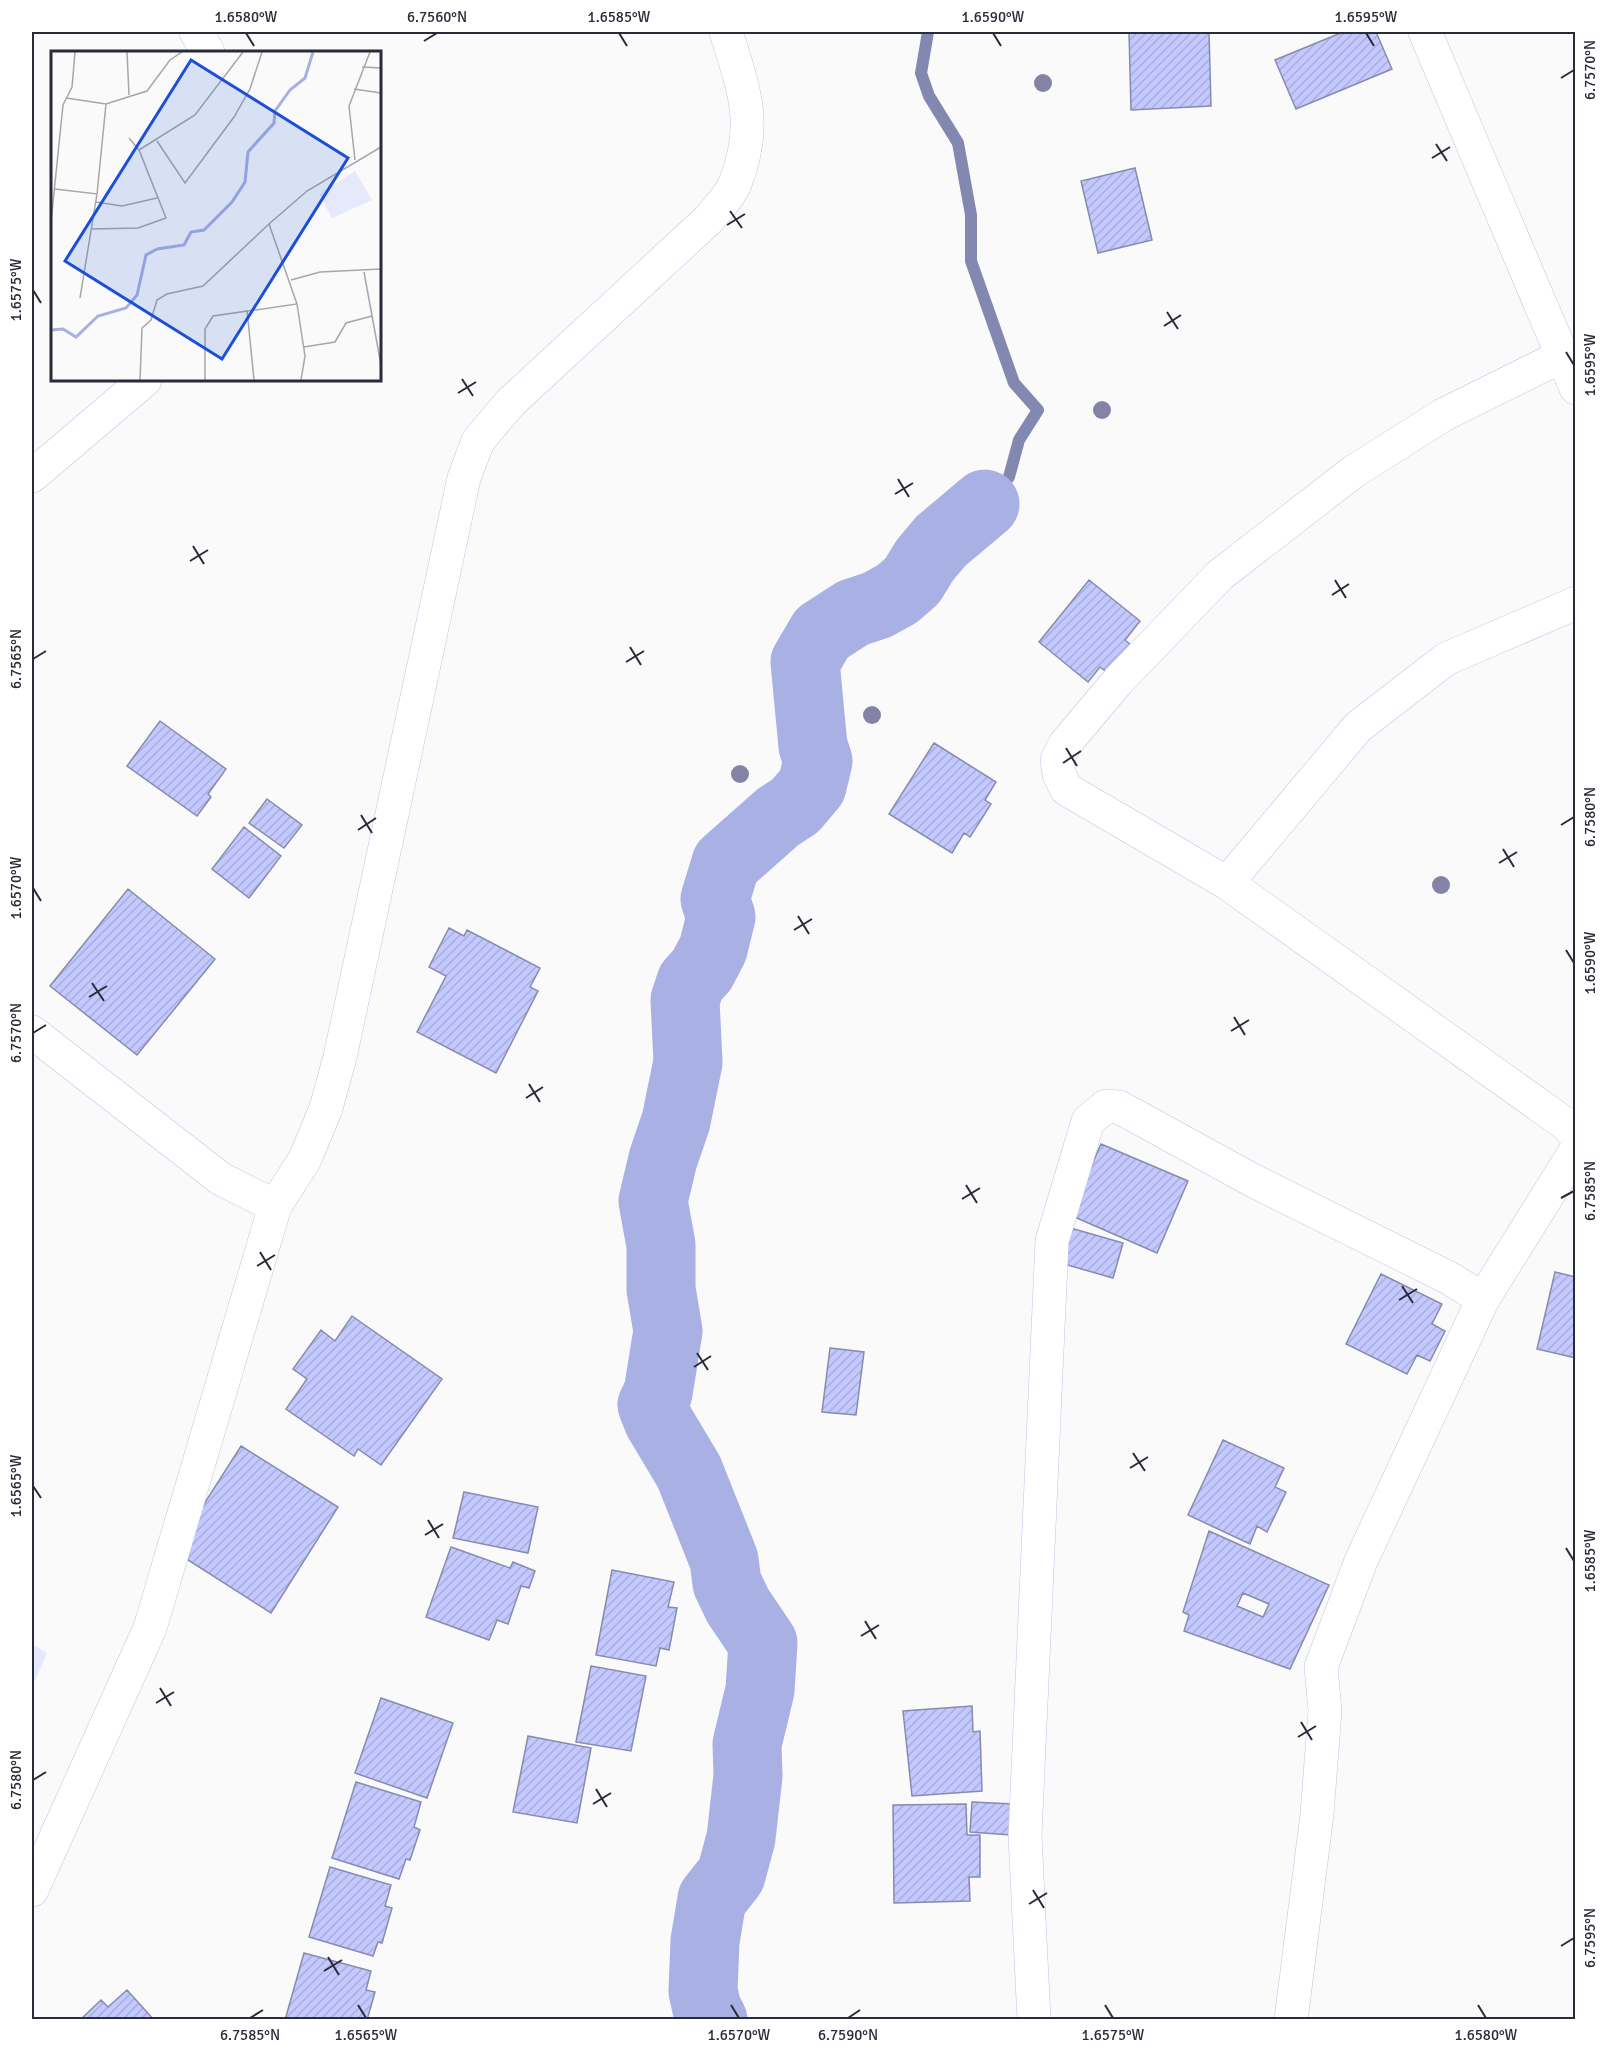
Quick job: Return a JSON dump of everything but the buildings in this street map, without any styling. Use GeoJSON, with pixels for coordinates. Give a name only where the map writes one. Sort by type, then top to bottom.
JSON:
{"type":"FeatureCollection","features":[{"type":"Feature","properties":{"kind":"street"},"geometry":{"type":"LineString","coordinates":[[196,32],[207,51]]}},
{"type":"Feature","properties":{"kind":"street"},"geometry":{"type":"LineString","coordinates":[[32,1890],[150,1628],[275,1206],[305,1159],[326,1108],[464,478],[478,441],[510,403],[709,219],[734,187],[749,133],[748,105],[726,32]]}},
{"type":"Feature","properties":{"kind":"street"},"geometry":{"type":"LineString","coordinates":[[1425,32],[1575,388]]}},
{"type":"Feature","properties":{"kind":"street"},"geometry":{"type":"LineString","coordinates":[[1562,356],[1443,415],[1353,472],[1220,575],[1118,681],[1065,744],[1057,760],[1059,774],[1066,789],[1227,883],[1567,1125],[1575,1136]]}},
{"type":"Feature","properties":{"kind":"street"},"geometry":{"type":"LineString","coordinates":[[34,468],[144,381]]}},
{"type":"Feature","properties":{"kind":"street"},"geometry":{"type":"LineString","coordinates":[[1227,883],[1358,727],[1446,659],[1575,603]]}},
{"type":"Feature","properties":{"kind":"street"},"geometry":{"type":"LineString","coordinates":[[32,1032],[221,1179],[275,1206]]}},
{"type":"Feature","properties":{"kind":"street"},"geometry":{"type":"LineString","coordinates":[[1034,2019],[1025,1836],[1052,1241],[1088,1121],[1106,1106],[1119,1107],[1252,1180],[1449,1278],[1484,1299]]}},
{"type":"Feature","properties":{"kind":"street"},"geometry":{"type":"LineString","coordinates":[[1291,2019],[1319,1791],[1325,1710],[1321,1667],[1361,1561],[1484,1299],[1575,1150]]}},
{"type":"Feature","properties":{"kind":"shaded area"},"geometry":{"type":"Polygon","coordinates":[[[32,1644],[47,1653],[32,1687],[32,1644]]]}},
{"type":"Feature","properties":{"kind":"waterway"},"geometry":{"type":"LineString","coordinates":[[928,32],[921,73],[929,96],[958,143],[971,215],[971,261],[1014,383],[1038,410],[1019,440],[1009,477],[985,504]]}},
{"type":"Feature","properties":{"kind":"waterway"},"geometry":{"type":"LineString","coordinates":[[713,2020],[707,2009],[703,1991],[705,1941],[712,1899],[731,1875],[741,1838],[748,1776],[747,1744],[760,1690],[763,1643],[738,1606],[727,1583],[724,1560],[689,1472],[658,1420],[652,1405],[658,1393],[668,1331],[661,1289],[661,1245],[653,1201],[663,1159],[676,1121],[688,1062],[685,1000],[691,982],[702,970],[713,949],[721,917],[715,899],[726,863],[778,817],[795,806],[812,786],[818,761],[813,746],[805,662],[822,633],[853,613],[877,605],[897,594],[912,581],[925,560],[941,541],[985,504]]}}]}
